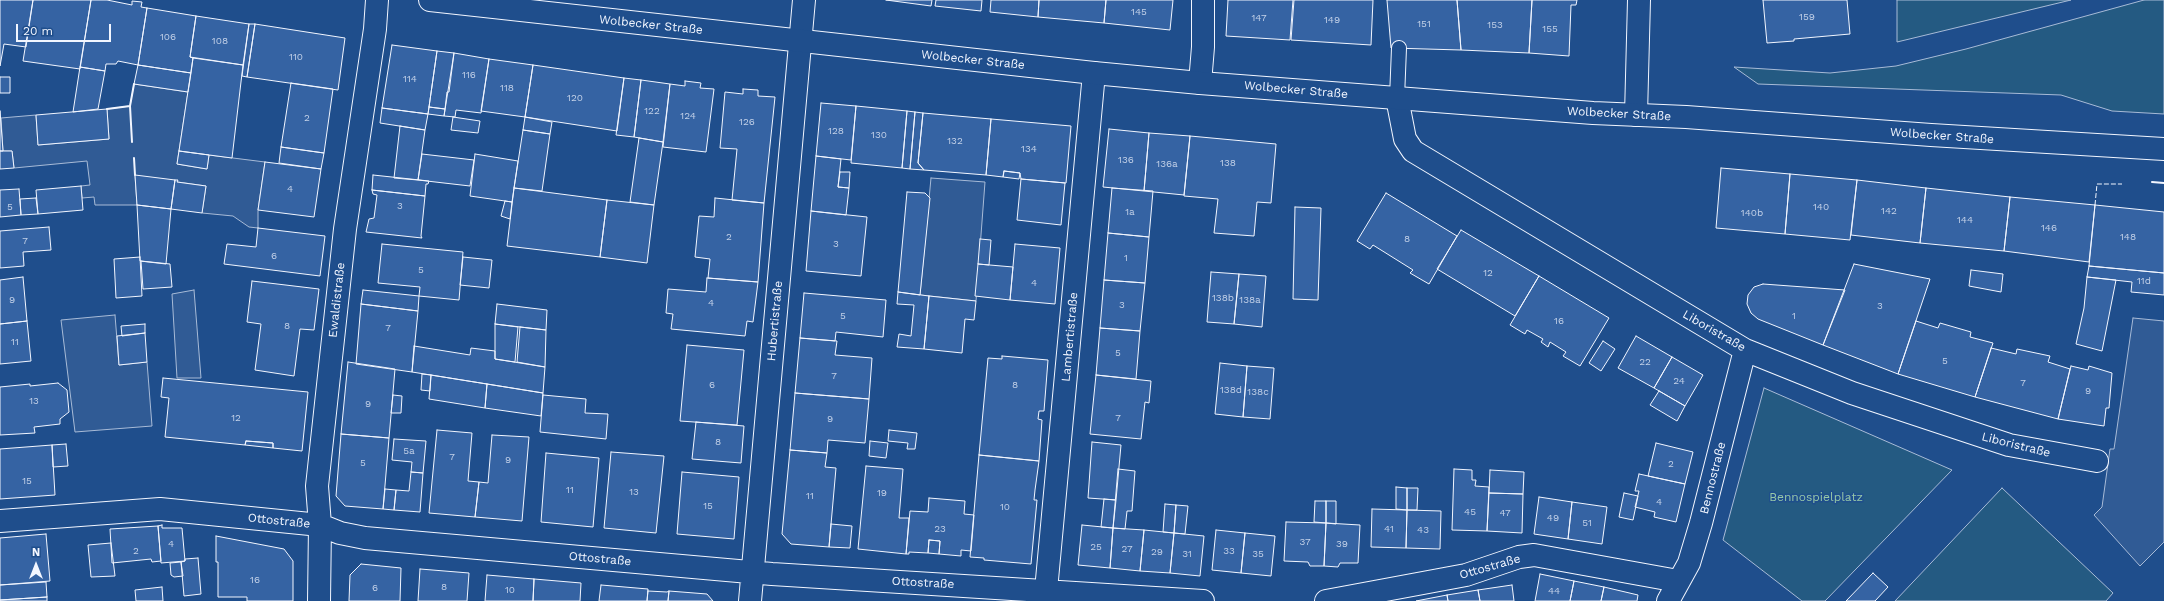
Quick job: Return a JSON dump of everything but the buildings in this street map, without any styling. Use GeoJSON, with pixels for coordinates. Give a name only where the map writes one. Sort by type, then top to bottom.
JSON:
{"type":"FeatureCollection","features":[{"type":"Feature","properties":{"kind":"street","name":"Ewaldistraße"},"geometry":{"type":"LineString","coordinates":[[319,601],[320,525],[317,486],[345,229],[374,35],[377,0]]}},
{"type":"Feature","properties":{"kind":"street","name":"Wolbecker Straße"},"geometry":{"type":"LineString","coordinates":[[430,0],[1094,73],[1396,98],[1931,135],[2164,149]]}},
{"type":"Feature","properties":{"kind":"street","name":"Hubertistraße"},"geometry":{"type":"LineString","coordinates":[[750,601],[804,0]]}},
{"type":"Feature","properties":{"kind":"street"},"geometry":{"type":"LineString","coordinates":[[1200,82],[1203,47],[1203,0]]}},
{"type":"Feature","properties":{"kind":"street"},"geometry":{"type":"LineString","coordinates":[[1636,115],[1639,0]]}},
{"type":"Feature","properties":{"kind":"street","name":"Lambertistraße"},"geometry":{"type":"LineString","coordinates":[[1045,595],[1094,73]]}},
{"type":"Feature","properties":{"kind":"street","name":"Liboristraße"},"geometry":{"type":"LineString","coordinates":[[1396,98],[1405,139],[1413,151],[1745,350],[1852,393],[2009,445],[2097,461]]}},
{"type":"Feature","properties":{"kind":"street","name":"Bennostraße"},"geometry":{"type":"LineString","coordinates":[[1668,601],[1689,563],[1701,523],[1745,350]]}},
{"type":"Feature","properties":{"kind":"street","name":"Ottostraße"},"geometry":{"type":"LineString","coordinates":[[0,521],[160,509],[320,525],[340,533],[365,538],[752,572],[1045,595],[1203,601]]}},
{"type":"Feature","properties":{"kind":"street","name":"Ottostraße"},"geometry":{"type":"LineString","coordinates":[[1326,601],[1466,575],[1519,557],[1534,555],[1678,581]]}},
{"type":"Feature","properties":{"kind":"lane"},"geometry":{"type":"LineString","coordinates":[[1396,98],[1400,48]]}},
{"type":"Feature","properties":{"kind":"green space"},"geometry":{"type":"Polygon","coordinates":[[[1897,0],[2071,0],[1897,42],[1897,0]]]}},
{"type":"Feature","properties":{"kind":"green space"},"geometry":{"type":"Polygon","coordinates":[[[2144,0],[2164,0],[2164,114],[2112,111],[2061,95],[1758,84],[1734,67],[1830,73],[1896,66],[1966,49],[2144,0]]]}},
{"type":"Feature","properties":{"kind":"green space","name":"Bennospielplatz"},"geometry":{"type":"Polygon","coordinates":[[[1764,388],[1952,470],[1825,601],[1802,601],[1723,540],[1764,388]]]}},
{"type":"Feature","properties":{"kind":"green space"},"geometry":{"type":"Polygon","coordinates":[[[2002,488],[2113,593],[2106,601],[1895,601],[2002,488]]]}},
{"type":"Feature","properties":{"kind":"shaded area"},"geometry":{"type":"Polygon","coordinates":[[[134,84],[188,92],[177,164],[207,169],[209,155],[265,162],[258,210],[258,228],[249,227],[233,216],[202,213],[206,186],[135,176],[137,205],[95,205],[94,197],[82,198],[81,186],[90,185],[87,161],[14,168],[12,151],[3,151],[1,118],[36,115],[38,145],[109,139],[107,109],[130,106],[134,84]]]}},
{"type":"Feature","properties":{"kind":"shaded area"},"geometry":{"type":"Polygon","coordinates":[[[931,178],[985,182],[976,301],[920,295],[931,178]]]}},
{"type":"Feature","properties":{"kind":"shaded area"},"geometry":{"type":"Polygon","coordinates":[[[194,290],[201,378],[177,378],[172,294],[194,290]]]}},
{"type":"Feature","properties":{"kind":"shaded area"},"geometry":{"type":"Polygon","coordinates":[[[115,315],[119,365],[147,362],[152,426],[75,432],[61,320],[115,315]]]}},
{"type":"Feature","properties":{"kind":"shaded area"},"geometry":{"type":"Polygon","coordinates":[[[2133,318],[2164,321],[2164,542],[2140,566],[2094,515],[2102,507],[2110,449],[2114,449],[2133,318]]]}},
{"type":"Feature","properties":{"kind":"fence"},"geometry":{"type":"LineString","coordinates":[[2095,205],[2097,184],[2122,184]]}},
{"type":"Feature","properties":{"kind":"wall"},"geometry":{"type":"LineString","coordinates":[[132,142],[130,106],[134,84]]}},
{"type":"Feature","properties":{"kind":"wall"},"geometry":{"type":"LineString","coordinates":[[107,109],[130,106]]}},
{"type":"Feature","properties":{"kind":"wall"},"geometry":{"type":"LineString","coordinates":[[134,158],[135,175]]}},
{"type":"Feature","properties":{"kind":"wall"},"geometry":{"type":"LineString","coordinates":[[2152,182],[2164,183]]}}]}
